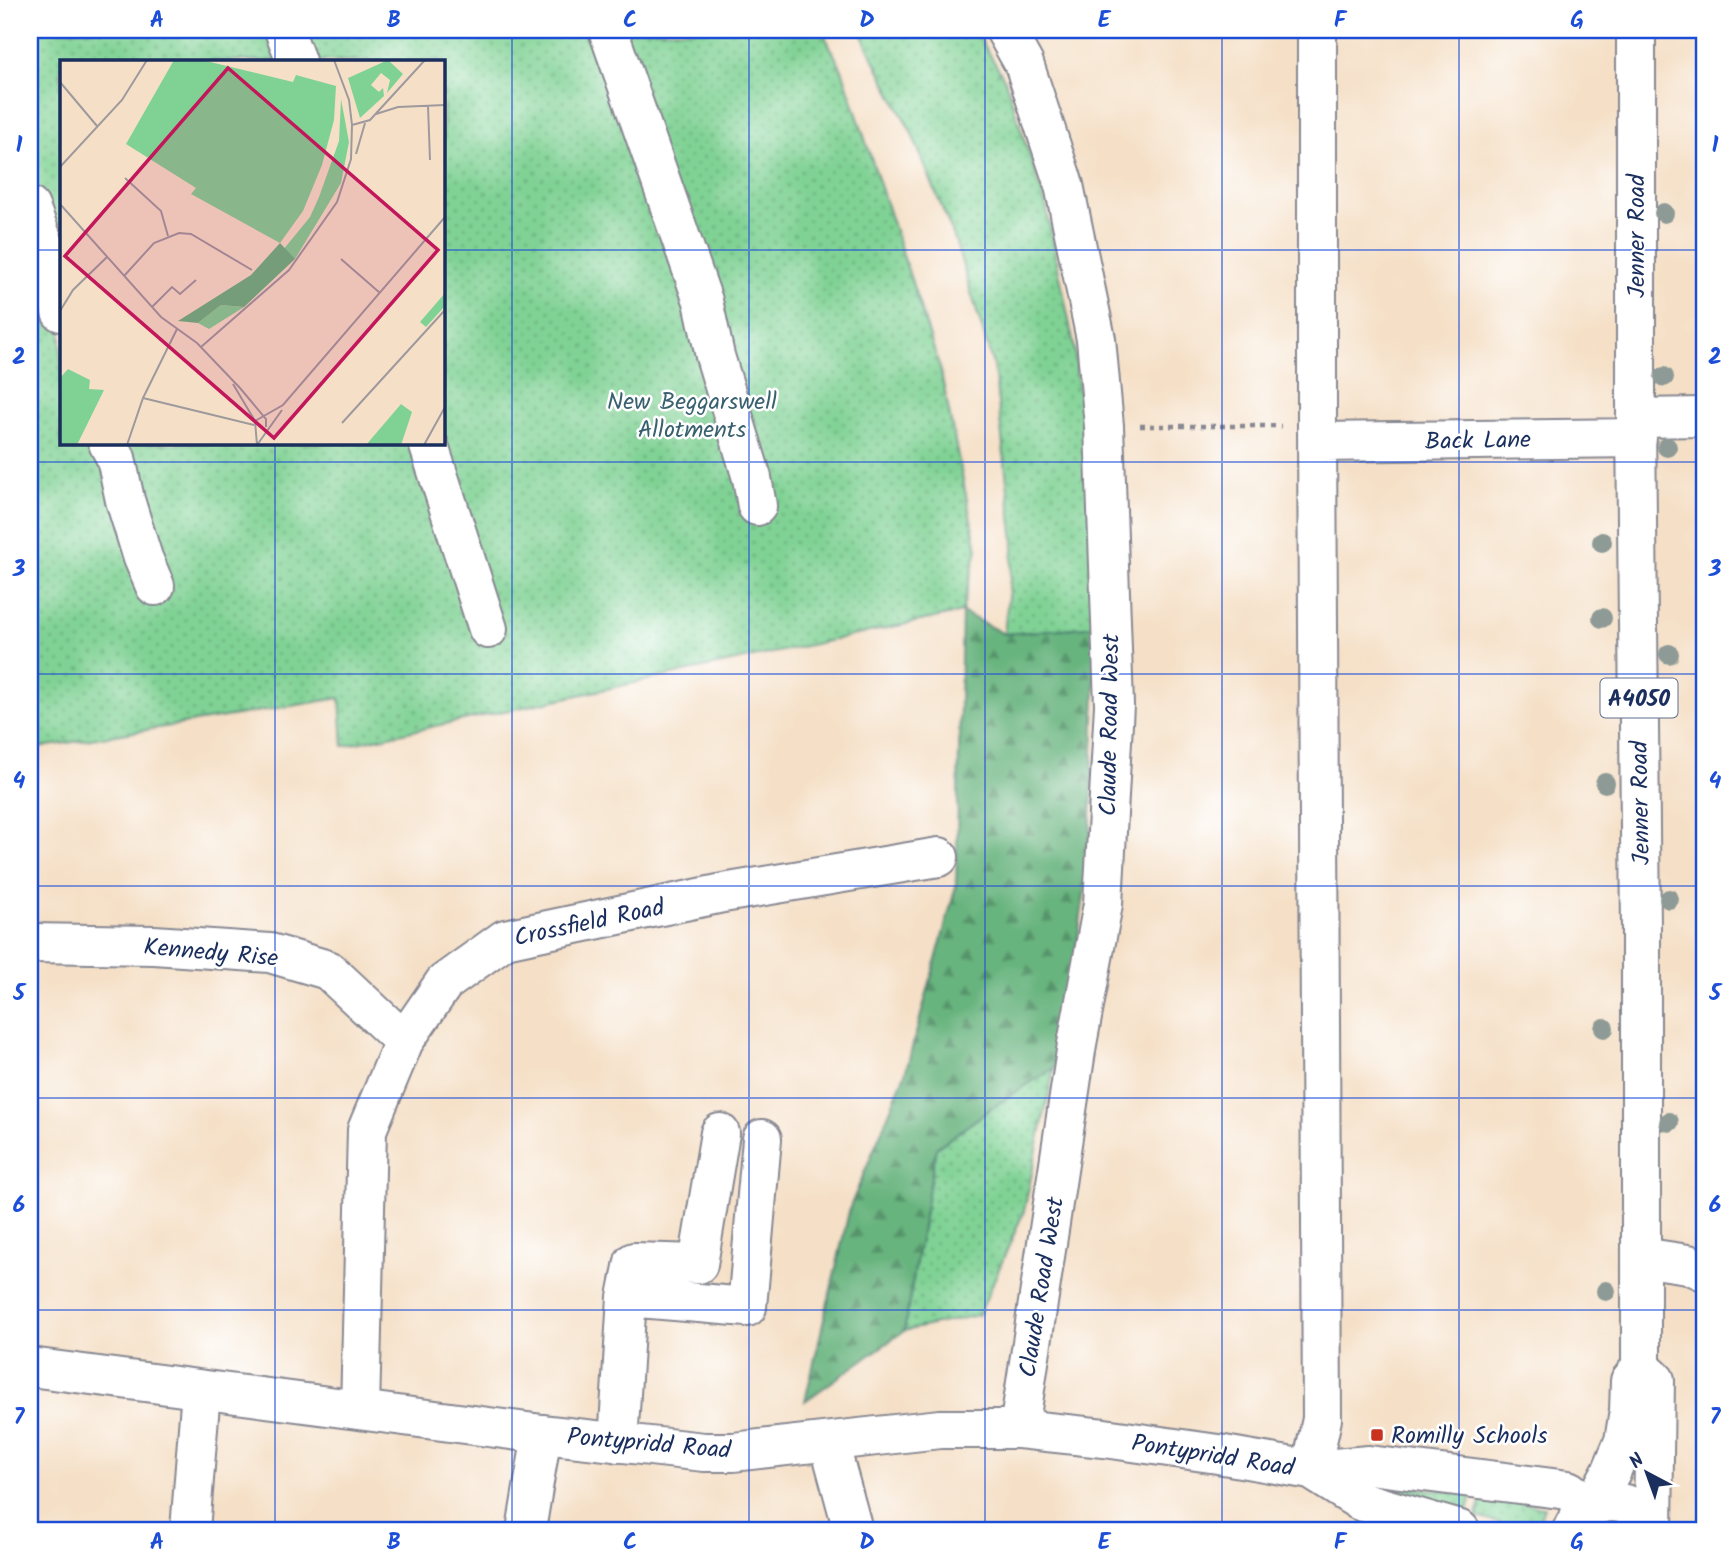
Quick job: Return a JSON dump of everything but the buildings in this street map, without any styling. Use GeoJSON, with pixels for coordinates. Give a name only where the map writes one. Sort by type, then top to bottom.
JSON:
{"type":"FeatureCollection","features":[{"type":"Feature","properties":{"kind":"street"},"geometry":{"type":"LineString","coordinates":[[284,30],[296,60]]}},
{"type":"Feature","properties":{"kind":"street"},"geometry":{"type":"LineString","coordinates":[[608,30],[703,301],[715,356],[752,478],[757,506]]}},
{"type":"Feature","properties":{"kind":"street","name":"Claude Road West"},"geometry":{"type":"LineString","coordinates":[[1005,30],[1024,64],[1064,185],[1096,340],[1104,426],[1114,705],[1103,904],[1077,1044],[1020,1429]]}},
{"type":"Feature","properties":{"kind":"street"},"geometry":{"type":"LineString","coordinates":[[1311,1470],[1322,1419],[1317,30]]}},
{"type":"Feature","properties":{"kind":"street","name":"Jenner Road"},"geometry":{"type":"LineString","coordinates":[[1582,1518],[1612,1470],[1624,1441],[1630,1381],[1641,1367],[1636,30]]}},
{"type":"Feature","properties":{"kind":"street"},"geometry":{"type":"LineString","coordinates":[[30,207],[45,246],[60,308]]}},
{"type":"Feature","properties":{"kind":"street","name":"Back Lane"},"geometry":{"type":"LineString","coordinates":[[1317,434],[1637,428],[1704,417]]}},
{"type":"Feature","properties":{"kind":"street"},"geometry":{"type":"LineString","coordinates":[[108,444],[116,457],[125,500],[143,558],[155,586]]}},
{"type":"Feature","properties":{"kind":"street"},"geometry":{"type":"LineString","coordinates":[[428,444],[488,629]]}},
{"type":"Feature","properties":{"kind":"street","name":"Crossfield Road"},"geometry":{"type":"LineString","coordinates":[[360,1410],[367,1130],[404,1041],[444,983],[505,939],[723,893],[939,857]]}},
{"type":"Feature","properties":{"kind":"street","name":"Kennedy Rise"},"geometry":{"type":"LineString","coordinates":[[30,943],[154,945],[270,953],[328,970],[404,1041]]}},
{"type":"Feature","properties":{"kind":"street"},"geometry":{"type":"LineString","coordinates":[[618,1443],[627,1297],[634,1262],[698,1265],[720,1132]]}},
{"type":"Feature","properties":{"kind":"street"},"geometry":{"type":"LineString","coordinates":[[627,1297],[747,1307],[762,1139]]}},
{"type":"Feature","properties":{"kind":"street"},"geometry":{"type":"LineString","coordinates":[[1642,1257],[1688,1264],[1704,1271]]}},
{"type":"Feature","properties":{"kind":"street","name":"Pontypridd Road"},"geometry":{"type":"LineString","coordinates":[[30,1367],[542,1434],[705,1452],[733,1452],[940,1429],[1020,1429],[1218,1454],[1311,1470],[1369,1465],[1568,1490],[1582,1518]]}},
{"type":"Feature","properties":{"kind":"street","name":"Jenner Road"},"geometry":{"type":"LineString","coordinates":[[1641,1367],[1655,1380],[1652,1530]]}},
{"type":"Feature","properties":{"kind":"street"},"geometry":{"type":"LineString","coordinates":[[190,1530],[201,1390]]}},
{"type":"Feature","properties":{"kind":"street"},"geometry":{"type":"LineString","coordinates":[[526,1530],[542,1434]]}},
{"type":"Feature","properties":{"kind":"street"},"geometry":{"type":"LineString","coordinates":[[829,1442],[853,1530]]}},
{"type":"Feature","properties":{"kind":"street","name":"Pontypridd Road"},"geometry":{"type":"LineString","coordinates":[[1311,1470],[1392,1520],[1460,1530]]}},
{"type":"Feature","properties":{"kind":"street"},"geometry":{"type":"LineString","coordinates":[[1582,1518],[1604,1502],[1618,1502],[1631,1506],[1642,1514],[1652,1530]]}},
{"type":"Feature","properties":{"kind":"path"},"geometry":{"type":"LineString","coordinates":[[1104,426],[1317,434]]}},
{"type":"Feature","properties":{"kind":"green space","name":"New Beggarswell Allotments"},"geometry":{"type":"Polygon","coordinates":[[[30,30],[822,30],[843,72],[940,368],[977,549],[962,612],[343,746],[340,698],[30,749],[30,30]]]}},
{"type":"Feature","properties":{"kind":"green space"},"geometry":{"type":"Polygon","coordinates":[[[859,30],[975,30],[1005,80],[1046,206],[1074,346],[1090,495],[1097,626],[1004,634],[1014,542],[994,368],[954,237],[912,134],[859,30]]]}},
{"type":"Feature","properties":{"kind":"green space"},"geometry":{"type":"Polygon","coordinates":[[[962,612],[1004,634],[1097,626],[1090,853],[1072,980],[1054,1068],[936,1148],[904,1331],[805,1401],[850,1207],[905,1074],[956,886],[962,612]]]}},
{"type":"Feature","properties":{"kind":"green space"},"geometry":{"type":"Polygon","coordinates":[[[1054,1068],[1024,1211],[979,1315],[904,1331],[935,1149],[1009,1096],[1054,1068]]]}},
{"type":"Feature","properties":{"kind":"green space"},"geometry":{"type":"Polygon","coordinates":[[[1362,1484],[1473,1493],[1467,1515],[1362,1484]]]}},
{"type":"Feature","properties":{"kind":"green space"},"geometry":{"type":"Polygon","coordinates":[[[1482,1496],[1544,1507],[1536,1530],[1523,1530],[1477,1517],[1482,1496]]]}},
{"type":"Feature","properties":{"kind":"place","name":"Romilly Schools"},"geometry":{"type":"Point","coordinates":[1377,1435]}}]}
